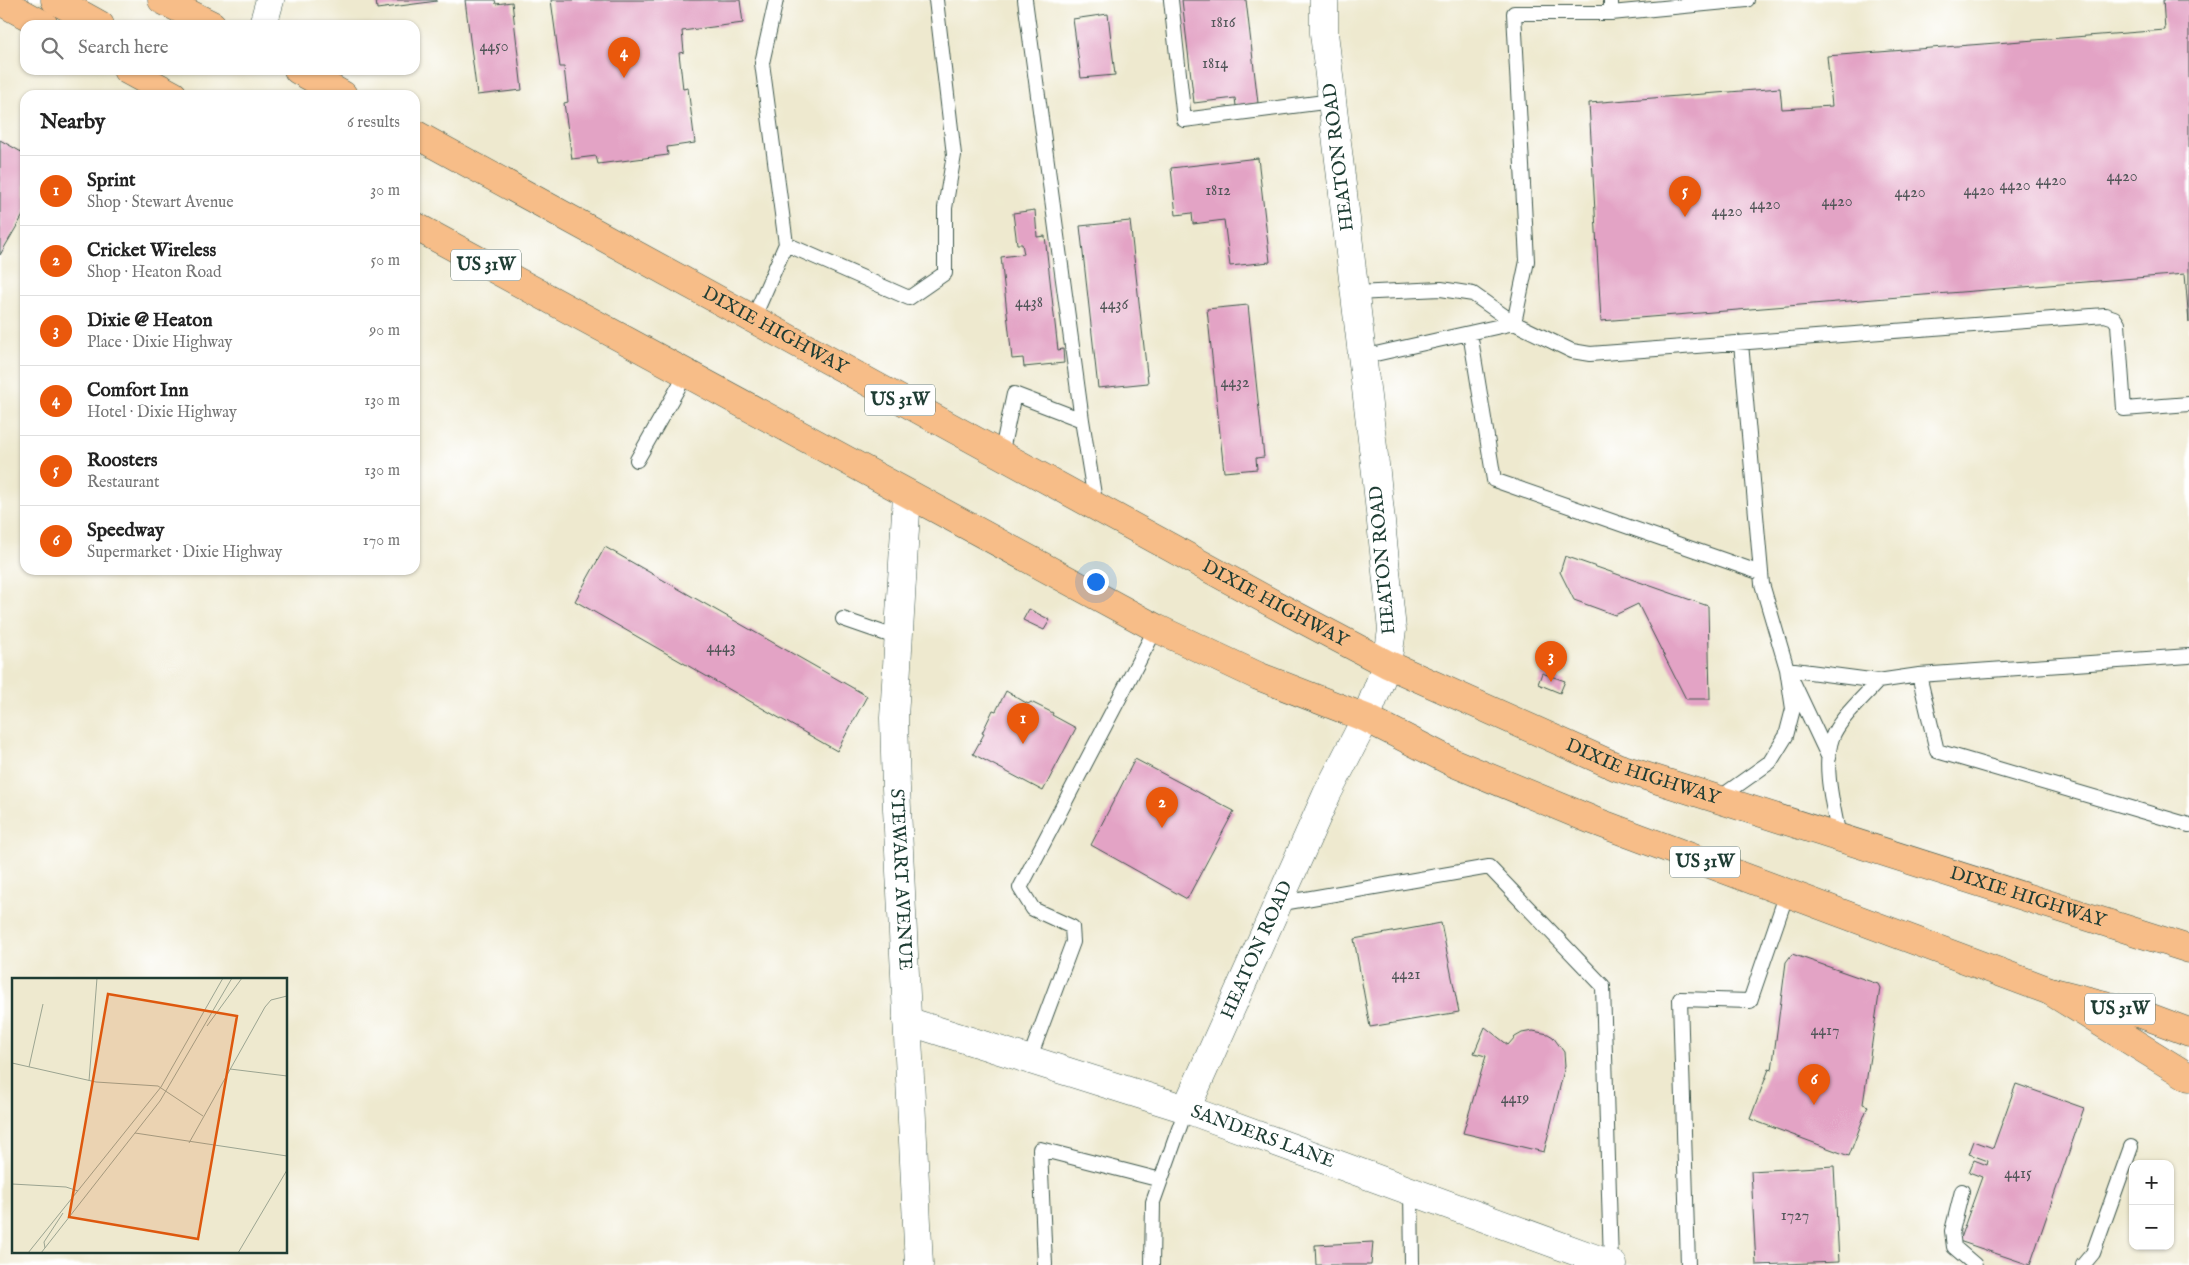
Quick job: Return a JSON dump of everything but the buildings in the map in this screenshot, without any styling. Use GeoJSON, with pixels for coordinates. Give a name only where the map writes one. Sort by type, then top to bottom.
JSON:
{"type":"FeatureCollection","features":[{"type":"Feature","properties":{"kind":"main road"},"geometry":{"type":"LineString","coordinates":[[55,0],[91,20]]}},
{"type":"Feature","properties":{"kind":"main road"},"geometry":{"type":"LineString","coordinates":[[162,0],[202,20]]}},
{"type":"Feature","properties":{"kind":"main road"},"geometry":{"type":"LineString","coordinates":[[0,1],[35,20]]}},
{"type":"Feature","properties":{"kind":"main road"},"geometry":{"type":"LineString","coordinates":[[136,75],[164,90]]}},
{"type":"Feature","properties":{"kind":"main road"},"geometry":{"type":"LineString","coordinates":[[307,75],[334,90]]}},
{"type":"Feature","properties":{"kind":"main road","name":"DIXIE HIGHWAY"},"geometry":{"type":"LineString","coordinates":[[420,137],[1386,664],[1618,767],[2189,949]]}},
{"type":"Feature","properties":{"kind":"main road","name":"US 31W"},"geometry":{"type":"LineString","coordinates":[[420,229],[1156,628],[1258,676],[1366,718],[1454,763],[1592,820],[2050,991],[2141,1014],[2189,1032]]}},
{"type":"Feature","properties":{"kind":"main road"},"geometry":{"type":"LineString","coordinates":[[2050,991],[2189,1077]]}},
{"type":"Feature","properties":{"kind":"street"},"geometry":{"type":"LineString","coordinates":[[264,20],[270,0]]}},
{"type":"Feature","properties":{"kind":"street","name":"HEATON ROAD"},"geometry":{"type":"LineString","coordinates":[[1186,1109],[1327,794],[1366,718],[1386,664],[1392,630],[1324,34],[1324,0]]}},
{"type":"Feature","properties":{"kind":"street","name":"STEWART AVENUE"},"geometry":{"type":"LineString","coordinates":[[907,494],[894,718],[895,780],[919,1265]]}},
{"type":"Feature","properties":{"kind":"street","name":"SANDERS LANE"},"geometry":{"type":"LineString","coordinates":[[907,1022],[1186,1109],[1612,1265]]}},
{"type":"Feature","properties":{"kind":"lane"},"geometry":{"type":"LineString","coordinates":[[753,319],[786,244],[762,64],[776,0]]}},
{"type":"Feature","properties":{"kind":"lane"},"geometry":{"type":"LineString","coordinates":[[786,244],[908,298],[945,274],[945,208],[954,154],[936,0]]}},
{"type":"Feature","properties":{"kind":"lane"},"geometry":{"type":"LineString","coordinates":[[1025,0],[1082,420],[1096,507]]}},
{"type":"Feature","properties":{"kind":"lane"},"geometry":{"type":"LineString","coordinates":[[1171,0],[1184,120],[1332,101]]}},
{"type":"Feature","properties":{"kind":"lane"},"geometry":{"type":"LineString","coordinates":[[1514,323],[1527,261],[1514,13],[1747,0]]}},
{"type":"Feature","properties":{"kind":"lane"},"geometry":{"type":"LineString","coordinates":[[1355,293],[1441,289],[1473,294],[1514,323],[1572,351],[1590,354],[2105,315],[2114,318],[2118,324],[2124,409],[2189,404]]}},
{"type":"Feature","properties":{"kind":"lane"},"geometry":{"type":"LineString","coordinates":[[1362,358],[1514,323]]}},
{"type":"Feature","properties":{"kind":"lane"},"geometry":{"type":"LineString","coordinates":[[1470,333],[1494,480],[1761,573]]}},
{"type":"Feature","properties":{"kind":"lane"},"geometry":{"type":"LineString","coordinates":[[1718,799],[1770,762],[1786,736],[1793,709],[1787,668],[1762,584],[1740,343]]}},
{"type":"Feature","properties":{"kind":"lane"},"geometry":{"type":"LineString","coordinates":[[637,460],[686,374]]}},
{"type":"Feature","properties":{"kind":"lane"},"geometry":{"type":"LineString","coordinates":[[1002,455],[1014,394],[1082,420]]}},
{"type":"Feature","properties":{"kind":"lane"},"geometry":{"type":"LineString","coordinates":[[843,619],[898,638]]}},
{"type":"Feature","properties":{"kind":"lane"},"geometry":{"type":"LineString","coordinates":[[1029,1060],[1073,942],[1072,927],[1032,910],[1020,888],[1156,628]]}},
{"type":"Feature","properties":{"kind":"lane"},"geometry":{"type":"LineString","coordinates":[[1787,668],[1878,681],[1919,675],[2189,656]]}},
{"type":"Feature","properties":{"kind":"lane"},"geometry":{"type":"LineString","coordinates":[[1787,668],[1829,758]]}},
{"type":"Feature","properties":{"kind":"lane"},"geometry":{"type":"LineString","coordinates":[[1919,675],[1937,752],[2189,825]]}},
{"type":"Feature","properties":{"kind":"lane"},"geometry":{"type":"LineString","coordinates":[[1839,837],[1830,788],[1829,758],[1832,737],[1843,720],[1878,681]]}},
{"type":"Feature","properties":{"kind":"lane"},"geometry":{"type":"LineString","coordinates":[[1277,904],[1489,867],[1603,986],[1612,1265]]}},
{"type":"Feature","properties":{"kind":"lane"},"geometry":{"type":"LineString","coordinates":[[1688,1265],[1680,999],[1750,1001],[1787,893]]}},
{"type":"Feature","properties":{"kind":"lane"},"geometry":{"type":"LineString","coordinates":[[1152,1265],[1152,1202],[1186,1109]]}},
{"type":"Feature","properties":{"kind":"lane"},"geometry":{"type":"LineString","coordinates":[[2083,1265],[2093,1253],[2131,1147]]}},
{"type":"Feature","properties":{"kind":"lane"},"geometry":{"type":"LineString","coordinates":[[1045,1265],[1040,1148],[1160,1180]]}},
{"type":"Feature","properties":{"kind":"lane"},"geometry":{"type":"LineString","coordinates":[[1411,1191],[1412,1265]]}},
{"type":"Feature","properties":{"kind":"lane"},"geometry":{"type":"LineString","coordinates":[[1962,1191],[1952,1231],[1954,1247],[1976,1265]]}},
{"type":"Feature","properties":{"kind":"place","name":"Comfort Inn"},"geometry":{"type":"Point","coordinates":[624,78]}},
{"type":"Feature","properties":{"kind":"place","name":"Roosters"},"geometry":{"type":"Point","coordinates":[1685,217]}},
{"type":"Feature","properties":{"kind":"place","name":"Dixie @ Heaton"},"geometry":{"type":"Point","coordinates":[1551,682]}},
{"type":"Feature","properties":{"kind":"place","name":"Sprint"},"geometry":{"type":"Point","coordinates":[1023,744]}},
{"type":"Feature","properties":{"kind":"place","name":"Cricket Wireless"},"geometry":{"type":"Point","coordinates":[1162,828]}},
{"type":"Feature","properties":{"kind":"place","name":"Speedway"},"geometry":{"type":"Point","coordinates":[1814,1105]}}]}
